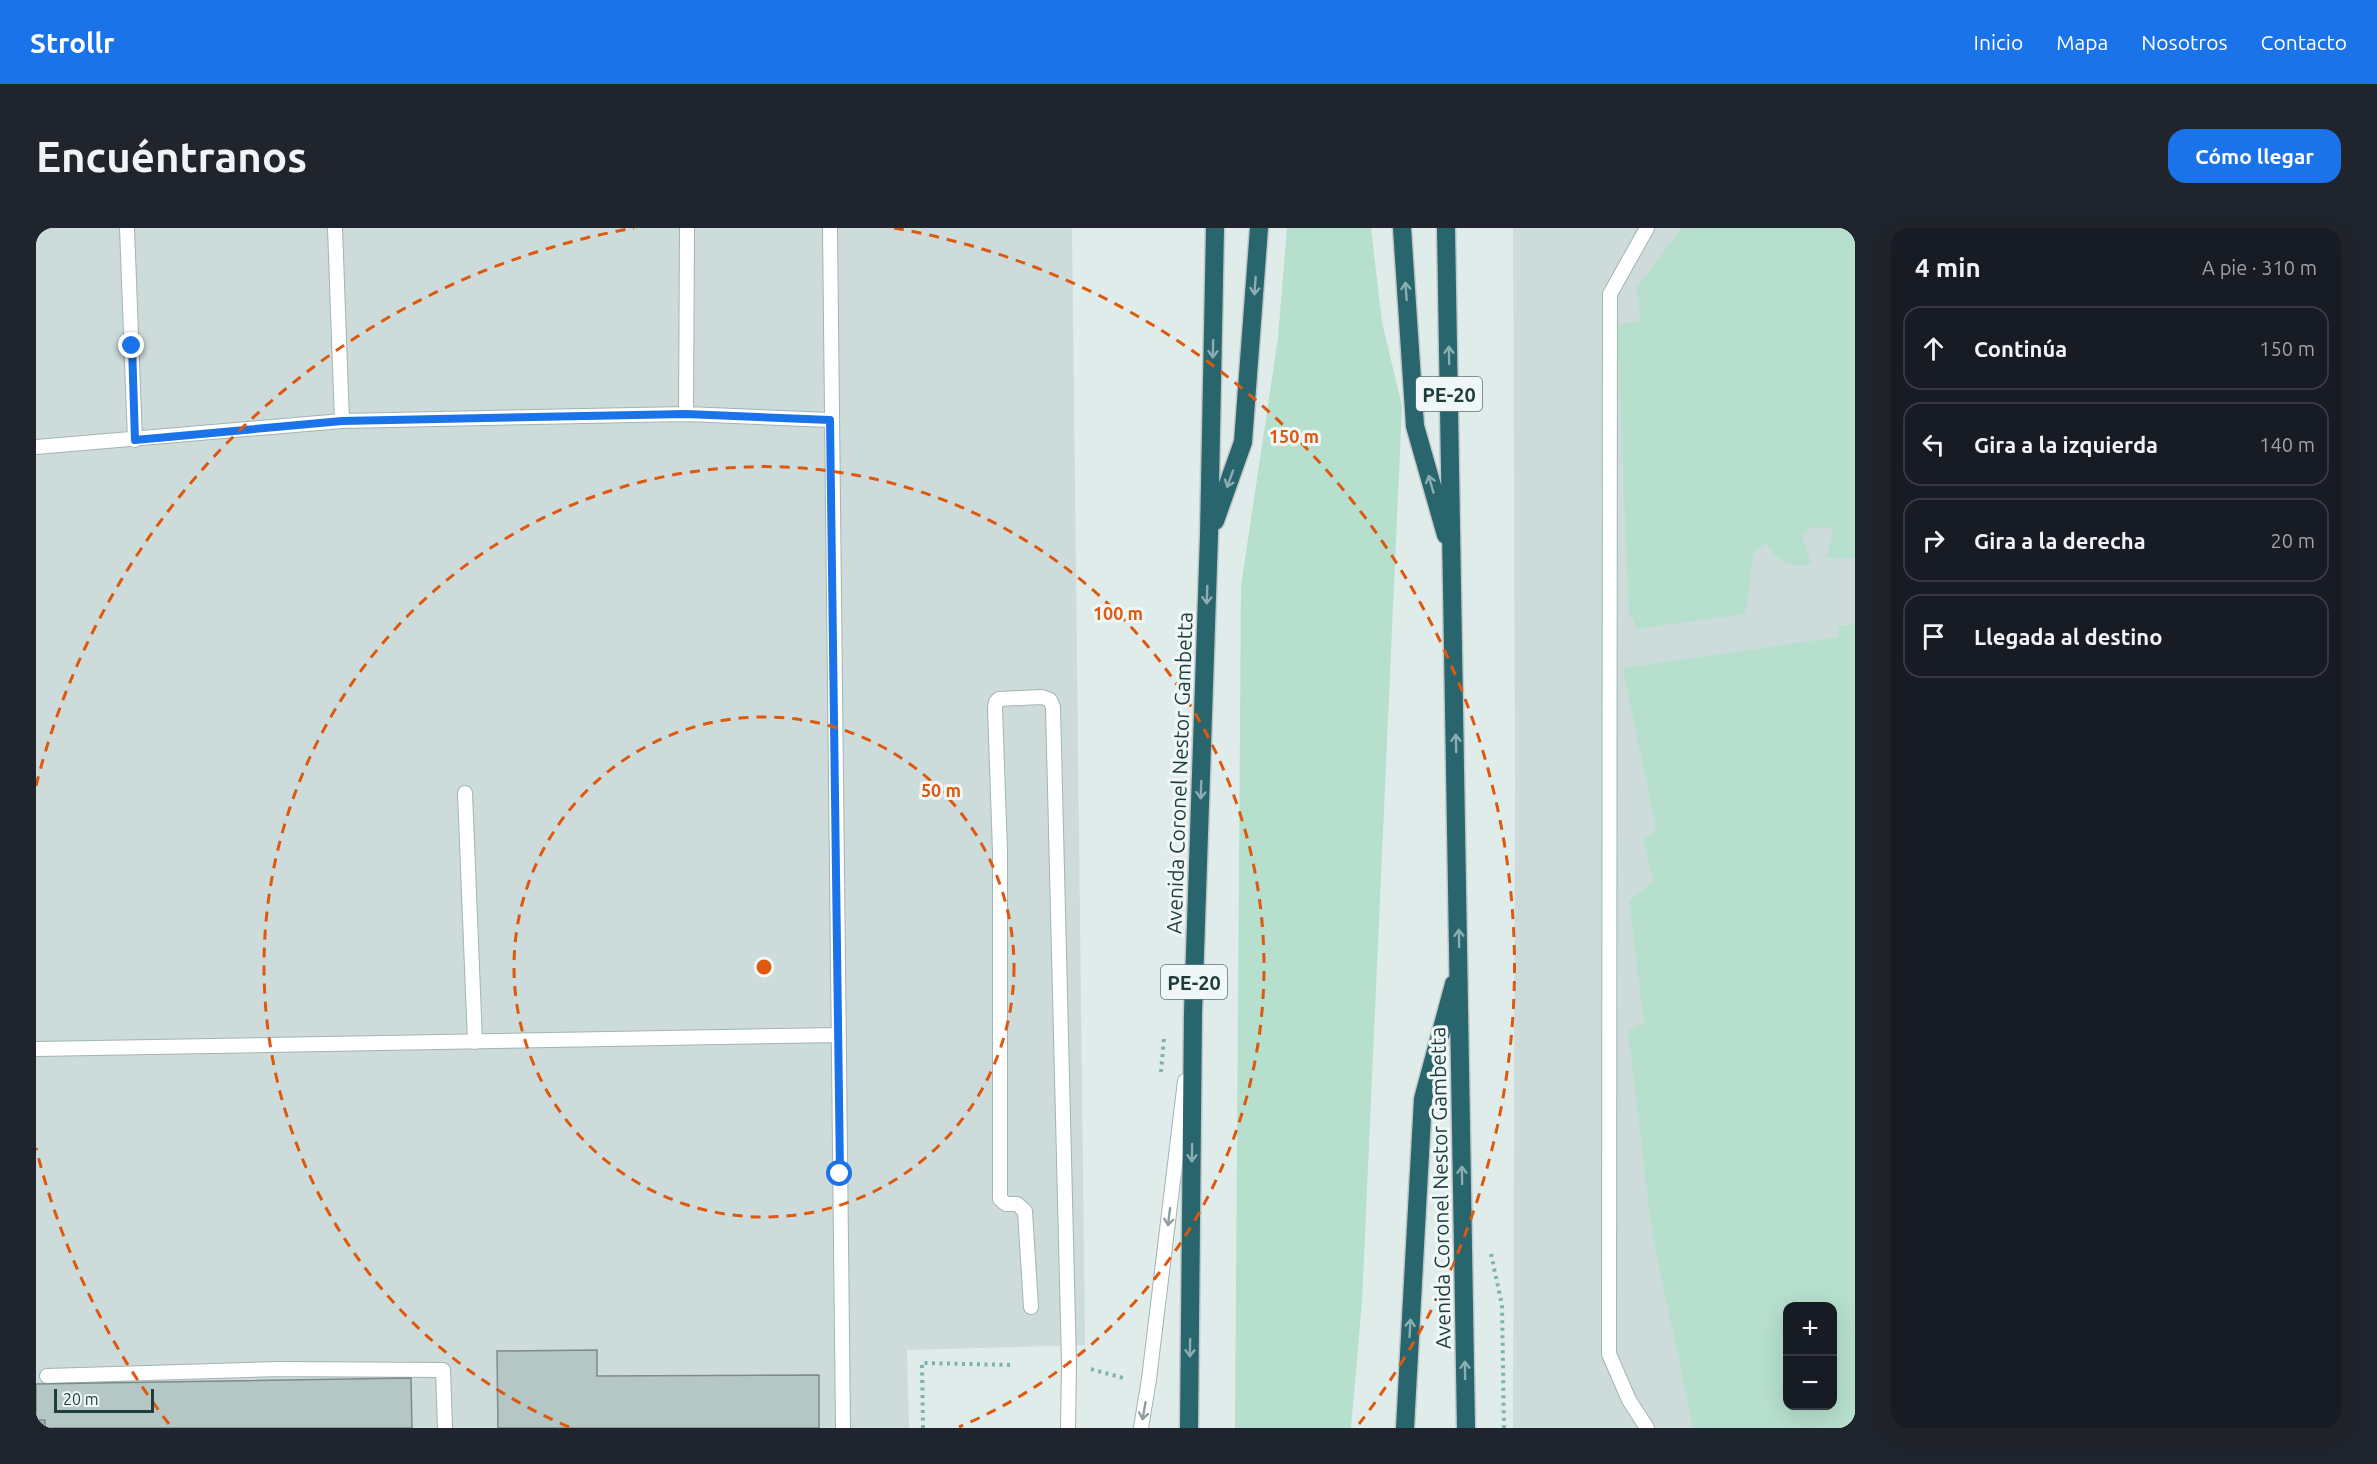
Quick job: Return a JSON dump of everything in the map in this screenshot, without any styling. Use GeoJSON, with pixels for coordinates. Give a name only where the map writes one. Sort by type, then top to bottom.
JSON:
{"type":"FeatureCollection","features":[{"type":"Feature","properties":{"kind":"highway","name":"Avenida Coronel Nestor Gambetta"},"geometry":{"type":"LineString","coordinates":[[1189,1428],[1193,1013],[1209,536],[1215,228]]}},
{"type":"Feature","properties":{"kind":"highway"},"geometry":{"type":"LineString","coordinates":[[1209,536],[1243,442],[1259,228]]}},
{"type":"Feature","properties":{"kind":"highway"},"geometry":{"type":"LineString","coordinates":[[1402,228],[1415,426],[1453,560]]}},
{"type":"Feature","properties":{"kind":"highway","name":"Avenida Coronel Nestor Gambetta"},"geometry":{"type":"LineString","coordinates":[[1446,228],[1466,1428]]}},
{"type":"Feature","properties":{"kind":"highway"},"geometry":{"type":"LineString","coordinates":[[1405,1428],[1423,1099],[1460,962]]}},
{"type":"Feature","properties":{"kind":"lane"},"geometry":{"type":"LineString","coordinates":[[127,228],[135,440]]}},
{"type":"Feature","properties":{"kind":"lane"},"geometry":{"type":"LineString","coordinates":[[334,228],[342,421]]}},
{"type":"Feature","properties":{"kind":"lane"},"geometry":{"type":"LineString","coordinates":[[686,414],[687,228]]}},
{"type":"Feature","properties":{"kind":"lane"},"geometry":{"type":"LineString","coordinates":[[830,228],[830,420],[843,1428]]}},
{"type":"Feature","properties":{"kind":"lane"},"geometry":{"type":"LineString","coordinates":[[1647,228],[1610,294],[1609,1354],[1629,1400],[1647,1428]]}},
{"type":"Feature","properties":{"kind":"lane"},"geometry":{"type":"LineString","coordinates":[[36,447],[342,421],[686,414],[830,420]]}},
{"type":"Feature","properties":{"kind":"lane"},"geometry":{"type":"LineString","coordinates":[[1031,1307],[1025,1211],[1017,1204],[1006,1204],[1000,1199],[1000,852],[995,708],[999,699],[1042,697],[1050,700],[1053,707],[1069,1364],[1068,1428]]}},
{"type":"Feature","properties":{"kind":"lane"},"geometry":{"type":"LineString","coordinates":[[465,793],[475,1042]]}},
{"type":"Feature","properties":{"kind":"lane"},"geometry":{"type":"LineString","coordinates":[[1141,1428],[1149,1379],[1193,1013]]}},
{"type":"Feature","properties":{"kind":"lane"},"geometry":{"type":"LineString","coordinates":[[36,1049],[838,1035]]}},
{"type":"Feature","properties":{"kind":"lane"},"geometry":{"type":"LineString","coordinates":[[47,1376],[279,1369],[443,1370],[445,1428]]}},
{"type":"Feature","properties":{"kind":"path"},"geometry":{"type":"LineString","coordinates":[[923,1428],[922,1363],[1012,1365]]}},
{"type":"Feature","properties":{"kind":"path"},"geometry":{"type":"LineString","coordinates":[[1087,1368],[1134,1381]]}},
{"type":"Feature","properties":{"kind":"shaded area"},"geometry":{"type":"Polygon","coordinates":[[[36,228],[1072,228],[1085,1345],[907,1350],[909,1428],[36,1428],[36,228]]]}},
{"type":"Feature","properties":{"kind":"shaded area"},"geometry":{"type":"Polygon","coordinates":[[[1513,228],[1855,228],[1855,1428],[1513,1428],[1515,783],[1513,228]]]}},
{"type":"Feature","properties":{"kind":"green space"},"geometry":{"type":"Polygon","coordinates":[[[1287,228],[1371,228],[1382,322],[1402,406],[1362,1302],[1351,1428],[1235,1428],[1241,586],[1278,338],[1287,228]]]}},
{"type":"Feature","properties":{"kind":"green space"},"geometry":{"type":"Polygon","coordinates":[[[1682,228],[1855,228],[1855,558],[1827,558],[1833,528],[1813,527],[1801,535],[1812,565],[1785,563],[1766,544],[1754,553],[1745,614],[1637,629],[1629,611],[1617,325],[1640,321],[1637,287],[1682,228]]]}},
{"type":"Feature","properties":{"kind":"green space"},"geometry":{"type":"Polygon","coordinates":[[[1855,624],[1855,1428],[1693,1428],[1652,1233],[1628,1031],[1644,1023],[1629,901],[1653,881],[1643,839],[1656,830],[1623,668],[1839,637],[1838,626],[1855,624]]]}},
{"type":"Feature","properties":{"kind":"building"},"geometry":{"type":"Polygon","coordinates":[[[597,1350],[597,1376],[819,1375],[819,1428],[498,1428],[497,1351],[597,1350]]]}},
{"type":"Feature","properties":{"kind":"building"},"geometry":{"type":"Polygon","coordinates":[[[411,1378],[412,1428],[45,1428],[45,1420],[36,1420],[36,1384],[411,1378]]]}},
{"type":"Feature","properties":{"kind":"route"},"geometry":{"type":"LineString","coordinates":[[132,346],[135,440],[342,421],[686,414],[830,420],[840,1174]]}}]}
